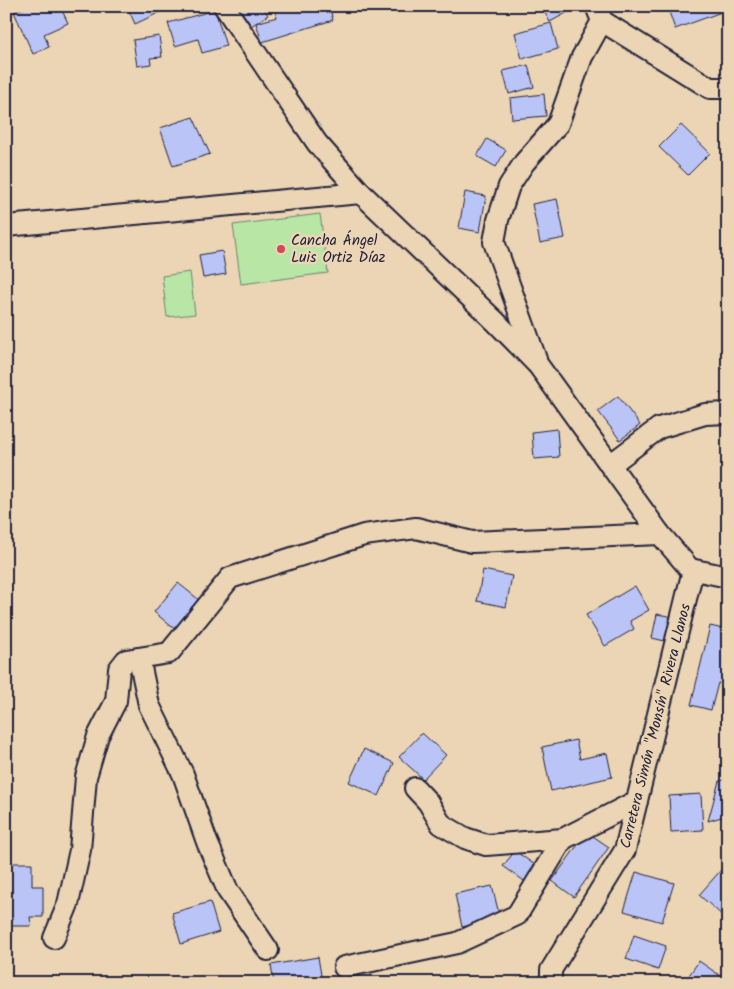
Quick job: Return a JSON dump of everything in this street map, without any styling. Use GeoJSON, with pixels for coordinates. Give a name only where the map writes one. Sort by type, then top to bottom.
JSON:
{"type":"FeatureCollection","features":[{"type":"Feature","properties":{"kind":"street"},"geometry":{"type":"LineString","coordinates":[[224,6],[317,143],[361,193],[496,322],[538,365],[660,534],[690,569],[728,577]]}},
{"type":"Feature","properties":{"kind":"street"},"geometry":{"type":"LineString","coordinates":[[538,365],[494,242],[509,186],[524,163],[558,124],[599,14],[710,88],[728,88]]}},
{"type":"Feature","properties":{"kind":"street"},"geometry":{"type":"LineString","coordinates":[[6,226],[361,193]]}},
{"type":"Feature","properties":{"kind":"street"},"geometry":{"type":"LineString","coordinates":[[610,465],[659,428],[705,414],[728,413]]}},
{"type":"Feature","properties":{"kind":"street"},"geometry":{"type":"LineString","coordinates":[[54,938],[68,904],[80,850],[86,777],[96,744],[116,701],[119,669],[126,660],[169,652],[230,578],[364,535],[416,528],[472,542],[660,534]]}},
{"type":"Feature","properties":{"kind":"street","name":"Carretera Simón \"Monsín\" Rivera Llanos"},"geometry":{"type":"LineString","coordinates":[[551,983],[551,970],[625,850],[694,570]]}},
{"type":"Feature","properties":{"kind":"street"},"geometry":{"type":"LineString","coordinates":[[139,658],[149,705],[183,774],[207,842],[228,891],[268,950]]}},
{"type":"Feature","properties":{"kind":"street"},"geometry":{"type":"LineString","coordinates":[[415,788],[428,802],[441,824],[465,838],[486,845],[564,839],[638,801]]}},
{"type":"Feature","properties":{"kind":"street"},"geometry":{"type":"LineString","coordinates":[[344,967],[457,943],[517,915],[564,839]]}},
{"type":"Feature","properties":{"kind":"green space","name":"Cancha Ángel Luis Ortiz Díaz"},"geometry":{"type":"Polygon","coordinates":[[[320,214],[328,273],[241,284],[233,225],[320,214]]]}},
{"type":"Feature","properties":{"kind":"green space"},"geometry":{"type":"Polygon","coordinates":[[[190,272],[195,314],[167,317],[162,276],[190,272]]]}},
{"type":"Feature","properties":{"kind":"building"},"geometry":{"type":"Polygon","coordinates":[[[28,6],[60,6],[68,23],[44,34],[49,47],[33,54],[14,12],[28,6]]]}},
{"type":"Feature","properties":{"kind":"building"},"geometry":{"type":"Polygon","coordinates":[[[127,6],[173,6],[135,24],[127,6]]]}},
{"type":"Feature","properties":{"kind":"building"},"geometry":{"type":"Polygon","coordinates":[[[238,6],[270,6],[265,10],[268,15],[251,26],[238,6]]]}},
{"type":"Feature","properties":{"kind":"building"},"geometry":{"type":"Polygon","coordinates":[[[329,6],[333,20],[262,42],[256,23],[277,17],[274,7],[329,6]]]}},
{"type":"Feature","properties":{"kind":"building"},"geometry":{"type":"Polygon","coordinates":[[[541,6],[579,6],[550,22],[541,6]]]}},
{"type":"Feature","properties":{"kind":"building"},"geometry":{"type":"Polygon","coordinates":[[[667,6],[725,6],[727,10],[675,29],[667,6]]]}},
{"type":"Feature","properties":{"kind":"building"},"geometry":{"type":"Polygon","coordinates":[[[215,10],[226,46],[202,53],[198,39],[175,46],[168,23],[215,10]]]}},
{"type":"Feature","properties":{"kind":"building"},"geometry":{"type":"Polygon","coordinates":[[[551,23],[558,49],[522,59],[515,33],[551,23]]]}},
{"type":"Feature","properties":{"kind":"building"},"geometry":{"type":"Polygon","coordinates":[[[159,36],[162,57],[150,58],[151,64],[137,66],[133,40],[159,36]]]}},
{"type":"Feature","properties":{"kind":"building"},"geometry":{"type":"Polygon","coordinates":[[[528,65],[534,87],[509,94],[503,71],[528,65]]]}},
{"type":"Feature","properties":{"kind":"building"},"geometry":{"type":"Polygon","coordinates":[[[544,94],[546,116],[512,119],[510,98],[544,94]]]}},
{"type":"Feature","properties":{"kind":"building"},"geometry":{"type":"Polygon","coordinates":[[[193,117],[210,154],[173,166],[160,128],[193,117]]]}},
{"type":"Feature","properties":{"kind":"building"},"geometry":{"type":"Polygon","coordinates":[[[681,125],[710,153],[688,175],[659,147],[681,125]]]}},
{"type":"Feature","properties":{"kind":"building"},"geometry":{"type":"Polygon","coordinates":[[[487,139],[506,150],[496,167],[477,156],[487,139]]]}},
{"type":"Feature","properties":{"kind":"building"},"geometry":{"type":"Polygon","coordinates":[[[465,192],[486,196],[480,232],[459,228],[465,192]]]}},
{"type":"Feature","properties":{"kind":"building"},"geometry":{"type":"Polygon","coordinates":[[[557,199],[565,238],[540,243],[532,204],[557,199]]]}},
{"type":"Feature","properties":{"kind":"building"},"geometry":{"type":"Polygon","coordinates":[[[222,251],[226,274],[203,278],[199,255],[222,251]]]}},
{"type":"Feature","properties":{"kind":"building"},"geometry":{"type":"Polygon","coordinates":[[[618,396],[640,425],[620,440],[598,411],[618,396]]]}},
{"type":"Feature","properties":{"kind":"building"},"geometry":{"type":"Polygon","coordinates":[[[557,429],[559,457],[534,459],[532,432],[557,429]]]}},
{"type":"Feature","properties":{"kind":"building"},"geometry":{"type":"Polygon","coordinates":[[[483,570],[512,576],[506,607],[477,601],[483,570]]]}},
{"type":"Feature","properties":{"kind":"building"},"geometry":{"type":"Polygon","coordinates":[[[178,583],[203,603],[178,632],[154,612],[178,583]]]}},
{"type":"Feature","properties":{"kind":"building"},"geometry":{"type":"Polygon","coordinates":[[[635,586],[649,610],[630,621],[634,629],[605,646],[586,615],[635,586]]]}},
{"type":"Feature","properties":{"kind":"building"},"geometry":{"type":"Polygon","coordinates":[[[657,614],[674,617],[669,642],[652,638],[657,614]]]}},
{"type":"Feature","properties":{"kind":"building"},"geometry":{"type":"Polygon","coordinates":[[[710,626],[728,630],[728,685],[718,683],[711,710],[691,705],[710,626]]]}},
{"type":"Feature","properties":{"kind":"building"},"geometry":{"type":"Polygon","coordinates":[[[422,733],[446,755],[423,779],[399,757],[422,733]]]}},
{"type":"Feature","properties":{"kind":"building"},"geometry":{"type":"Polygon","coordinates":[[[576,740],[580,759],[607,753],[612,777],[551,791],[542,747],[576,740]]]}},
{"type":"Feature","properties":{"kind":"building"},"geometry":{"type":"Polygon","coordinates":[[[364,749],[394,763],[379,796],[349,782],[364,749]]]}},
{"type":"Feature","properties":{"kind":"building"},"geometry":{"type":"Polygon","coordinates":[[[728,779],[728,815],[708,821],[719,781],[728,779]]]}},
{"type":"Feature","properties":{"kind":"building"},"geometry":{"type":"Polygon","coordinates":[[[701,794],[703,830],[671,832],[669,796],[701,794]]]}},
{"type":"Feature","properties":{"kind":"building"},"geometry":{"type":"Polygon","coordinates":[[[587,832],[609,847],[574,897],[552,881],[587,832]]]}},
{"type":"Feature","properties":{"kind":"building"},"geometry":{"type":"Polygon","coordinates":[[[515,851],[538,867],[527,883],[503,866],[515,851]]]}},
{"type":"Feature","properties":{"kind":"building"},"geometry":{"type":"Polygon","coordinates":[[[728,862],[728,908],[722,915],[699,895],[728,862]]]}},
{"type":"Feature","properties":{"kind":"building"},"geometry":{"type":"Polygon","coordinates":[[[9,863],[32,863],[32,886],[43,886],[43,917],[30,917],[31,926],[9,926],[9,863]]]}},
{"type":"Feature","properties":{"kind":"building"},"geometry":{"type":"Polygon","coordinates":[[[636,872],[674,883],[662,922],[624,911],[636,872]]]}},
{"type":"Feature","properties":{"kind":"building"},"geometry":{"type":"Polygon","coordinates":[[[492,886],[500,918],[462,927],[455,894],[492,886]]]}},
{"type":"Feature","properties":{"kind":"building"},"geometry":{"type":"Polygon","coordinates":[[[210,902],[219,932],[181,944],[172,913],[210,902]]]}},
{"type":"Feature","properties":{"kind":"building"},"geometry":{"type":"Polygon","coordinates":[[[634,935],[666,946],[658,970],[626,959],[634,935]]]}},
{"type":"Feature","properties":{"kind":"building"},"geometry":{"type":"Polygon","coordinates":[[[318,957],[322,981],[274,983],[271,965],[318,957]]]}},
{"type":"Feature","properties":{"kind":"building"},"geometry":{"type":"Polygon","coordinates":[[[699,961],[722,977],[718,983],[685,981],[699,961]]]}},
{"type":"Feature","properties":{"kind":"building"},"geometry":{"type":"Polygon","coordinates":[[[519,978],[521,983],[496,983],[519,978]]]}},
{"type":"Feature","properties":{"kind":"place","name":"Cancha Ángel Luis Ortiz Díaz"},"geometry":{"type":"Point","coordinates":[281,249]}}]}
